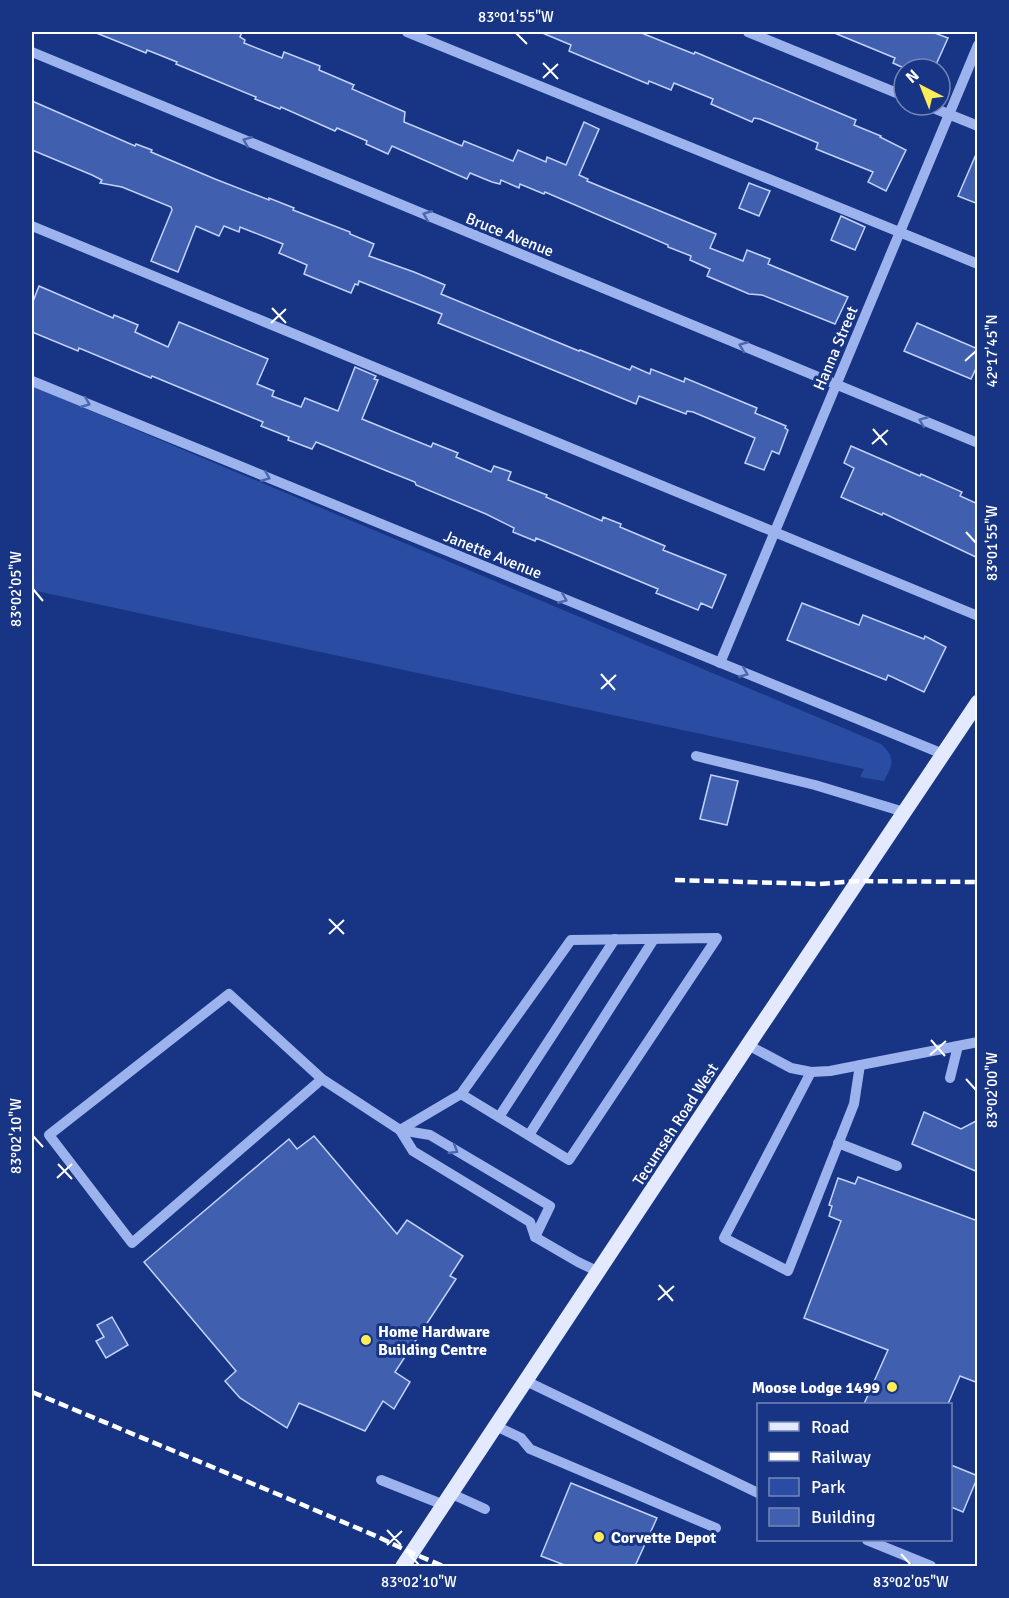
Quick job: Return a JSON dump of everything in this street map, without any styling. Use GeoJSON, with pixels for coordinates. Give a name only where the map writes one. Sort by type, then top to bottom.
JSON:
{"type":"FeatureCollection","features":[{"type":"Feature","properties":{"kind":"main road","name":"Tecumseh Road West"},"geometry":{"type":"LineString","coordinates":[[403,1566],[978,702]]}},
{"type":"Feature","properties":{"kind":"street"},"geometry":{"type":"LineString","coordinates":[[407,32],[978,264]]}},
{"type":"Feature","properties":{"kind":"street"},"geometry":{"type":"LineString","coordinates":[[748,32],[892,91]]}},
{"type":"Feature","properties":{"kind":"street","name":"Hanna Street"},"geometry":{"type":"LineString","coordinates":[[952,107],[978,45]]}},
{"type":"Feature","properties":{"kind":"street","name":"Bruce Avenue"},"geometry":{"type":"LineString","coordinates":[[32,52],[978,443]]}},
{"type":"Feature","properties":{"kind":"street"},"geometry":{"type":"LineString","coordinates":[[952,115],[978,126]]}},
{"type":"Feature","properties":{"kind":"street","name":"Hanna Street"},"geometry":{"type":"LineString","coordinates":[[720,663],[948,117]]}},
{"type":"Feature","properties":{"kind":"street"},"geometry":{"type":"LineString","coordinates":[[32,226],[978,616]]}},
{"type":"Feature","properties":{"kind":"street","name":"Janette Avenue"},"geometry":{"type":"LineString","coordinates":[[32,381],[943,754]]}},
{"type":"Feature","properties":{"kind":"street"},"geometry":{"type":"LineString","coordinates":[[696,756],[815,785],[904,812]]}},
{"type":"Feature","properties":{"kind":"street"},"geometry":{"type":"LineString","coordinates":[[400,1130],[461,1094],[571,940],[717,938],[569,1160],[461,1094]]}},
{"type":"Feature","properties":{"kind":"street"},"geometry":{"type":"LineString","coordinates":[[499,1117],[615,939]]}},
{"type":"Feature","properties":{"kind":"street"},"geometry":{"type":"LineString","coordinates":[[529,1135],[654,939]]}},
{"type":"Feature","properties":{"kind":"street"},"geometry":{"type":"LineString","coordinates":[[322,1079],[132,1243],[49,1135],[229,994],[322,1079],[400,1130],[414,1150],[530,1222],[535,1237],[599,1272]]}},
{"type":"Feature","properties":{"kind":"street"},"geometry":{"type":"LineString","coordinates":[[748,1045],[792,1068],[811,1072],[830,1071],[977,1043]]}},
{"type":"Feature","properties":{"kind":"street"},"geometry":{"type":"LineString","coordinates":[[950,1078],[958,1046]]}},
{"type":"Feature","properties":{"kind":"street"},"geometry":{"type":"LineString","coordinates":[[811,1072],[724,1238],[788,1271],[854,1104],[860,1065]]}},
{"type":"Feature","properties":{"kind":"street"},"geometry":{"type":"LineString","coordinates":[[400,1130],[430,1135],[550,1206],[535,1237]]}},
{"type":"Feature","properties":{"kind":"street"},"geometry":{"type":"LineString","coordinates":[[838,1143],[897,1166]]}},
{"type":"Feature","properties":{"kind":"street"},"geometry":{"type":"LineString","coordinates":[[526,1381],[757,1492]]}},
{"type":"Feature","properties":{"kind":"street"},"geometry":{"type":"LineString","coordinates":[[496,1426],[521,1438],[530,1449],[716,1528]]}},
{"type":"Feature","properties":{"kind":"street"},"geometry":{"type":"LineString","coordinates":[[381,1480],[485,1509]]}},
{"type":"Feature","properties":{"kind":"street"},"geometry":{"type":"LineString","coordinates":[[872,1541],[931,1566]]}},
{"type":"Feature","properties":{"kind":"green space"},"geometry":{"type":"Polygon","coordinates":[[[32,386],[881,744],[889,753],[892,761],[884,781],[860,777],[864,769],[32,590],[32,386]]]}},
{"type":"Feature","properties":{"kind":"building"},"geometry":{"type":"Polygon","coordinates":[[[94,32],[242,32],[240,37],[245,40],[244,43],[282,58],[284,52],[320,66],[319,70],[354,85],[352,89],[405,112],[404,122],[462,146],[464,141],[513,161],[518,150],[546,162],[547,157],[566,165],[584,122],[599,129],[579,175],[588,179],[587,181],[716,234],[710,248],[743,261],[747,250],[770,259],[768,264],[848,297],[835,324],[762,295],[749,294],[707,276],[710,269],[690,260],[691,256],[545,192],[544,194],[520,184],[519,188],[501,180],[500,184],[492,182],[470,173],[467,179],[392,146],[388,154],[366,144],[367,141],[337,128],[335,131],[281,107],[280,109],[255,99],[256,97],[176,64],[177,62],[147,50],[146,53],[94,32]]]}},
{"type":"Feature","properties":{"kind":"building"},"geometry":{"type":"Polygon","coordinates":[[[540,32],[639,32],[694,54],[695,52],[856,120],[854,125],[906,150],[886,191],[868,182],[873,172],[816,149],[818,143],[760,119],[754,118],[752,122],[711,104],[713,99],[674,83],[671,90],[649,81],[648,84],[569,51],[571,45],[540,32]]]}},
{"type":"Feature","properties":{"kind":"building"},"geometry":{"type":"Polygon","coordinates":[[[832,32],[932,32],[948,38],[939,57],[893,57],[832,32]]]}},
{"type":"Feature","properties":{"kind":"building"},"geometry":{"type":"Polygon","coordinates":[[[32,101],[135,146],[136,144],[152,150],[151,152],[215,179],[269,200],[269,198],[350,232],[374,244],[369,256],[445,285],[441,294],[630,370],[632,366],[650,374],[651,369],[684,382],[685,378],[757,408],[755,413],[786,426],[788,430],[779,454],[772,451],[764,470],[745,463],[755,438],[693,412],[687,411],[686,414],[639,396],[636,404],[438,323],[442,314],[359,281],[351,293],[304,274],[307,265],[279,253],[283,244],[240,227],[239,232],[224,226],[219,236],[196,226],[178,272],[151,261],[172,210],[171,207],[122,187],[100,183],[102,180],[92,175],[32,150],[32,101]]]}},
{"type":"Feature","properties":{"kind":"building"},"geometry":{"type":"Polygon","coordinates":[[[978,152],[978,204],[958,196],[978,152]]]}},
{"type":"Feature","properties":{"kind":"building"},"geometry":{"type":"Polygon","coordinates":[[[749,183],[770,191],[759,216],[739,208],[749,183]]]}},
{"type":"Feature","properties":{"kind":"building"},"geometry":{"type":"Polygon","coordinates":[[[841,216],[865,227],[855,250],[831,240],[841,216]]]}},
{"type":"Feature","properties":{"kind":"building"},"geometry":{"type":"Polygon","coordinates":[[[39,286],[113,318],[114,315],[138,325],[135,332],[168,347],[179,322],[268,359],[257,384],[274,391],[272,396],[301,407],[305,398],[338,411],[355,367],[376,376],[374,379],[378,380],[362,419],[431,447],[433,443],[458,453],[456,457],[491,472],[494,466],[511,472],[508,480],[547,495],[546,497],[602,521],[603,517],[621,524],[620,527],[665,546],[663,550],[726,575],[712,608],[701,603],[698,610],[656,593],[658,589],[536,538],[535,541],[513,532],[514,528],[416,485],[415,482],[316,442],[312,449],[288,440],[289,437],[261,426],[263,422],[152,376],[151,378],[79,348],[78,351],[32,332],[32,304],[39,286]]]}},
{"type":"Feature","properties":{"kind":"building"},"geometry":{"type":"Polygon","coordinates":[[[917,323],[978,349],[978,364],[971,379],[904,351],[917,323]]]}},
{"type":"Feature","properties":{"kind":"building"},"geometry":{"type":"Polygon","coordinates":[[[851,446],[962,492],[960,496],[978,504],[978,558],[883,513],[882,515],[841,497],[854,468],[844,463],[851,446]]]}},
{"type":"Feature","properties":{"kind":"building"},"geometry":{"type":"Polygon","coordinates":[[[802,603],[859,625],[863,615],[924,639],[925,636],[946,647],[924,692],[888,675],[886,680],[787,640],[802,603]]]}},
{"type":"Feature","properties":{"kind":"building"},"geometry":{"type":"Polygon","coordinates":[[[711,775],[738,781],[727,825],[700,819],[711,775]]]}},
{"type":"Feature","properties":{"kind":"building"},"geometry":{"type":"Polygon","coordinates":[[[924,1112],[961,1129],[978,1120],[978,1172],[912,1144],[924,1112]]]}},
{"type":"Feature","properties":{"kind":"building"},"geometry":{"type":"Polygon","coordinates":[[[314,1136],[397,1234],[407,1220],[463,1256],[450,1276],[456,1279],[395,1372],[410,1382],[394,1409],[383,1401],[365,1431],[299,1403],[287,1428],[240,1398],[225,1381],[236,1371],[144,1262],[289,1139],[297,1149],[314,1136]]]}},
{"type":"Feature","properties":{"kind":"building"},"geometry":{"type":"Polygon","coordinates":[[[858,1177],[978,1221],[978,1383],[960,1376],[948,1403],[864,1403],[888,1350],[804,1318],[841,1221],[829,1216],[832,1206],[829,1205],[838,1178],[855,1184],[858,1177]]]}},
{"type":"Feature","properties":{"kind":"building"},"geometry":{"type":"Polygon","coordinates":[[[112,1317],[128,1345],[106,1358],[96,1341],[104,1337],[97,1325],[112,1317]]]}},
{"type":"Feature","properties":{"kind":"building"},"geometry":{"type":"Polygon","coordinates":[[[952,1465],[978,1476],[963,1512],[952,1507],[952,1465]]]}},
{"type":"Feature","properties":{"kind":"building","name":"Corvette Depot"},"geometry":{"type":"Polygon","coordinates":[[[571,1483],[657,1518],[635,1566],[567,1566],[541,1556],[571,1483]]]}},
{"type":"Feature","properties":{"kind":"railway"},"geometry":{"type":"LineString","coordinates":[[675,880],[819,884],[858,881],[978,882]]}},
{"type":"Feature","properties":{"kind":"railway"},"geometry":{"type":"LineString","coordinates":[[32,1392],[443,1566]]}},
{"type":"Feature","properties":{"kind":"place","name":"Home Hardware Building Centre"},"geometry":{"type":"Point","coordinates":[366,1340]}},
{"type":"Feature","properties":{"kind":"place","name":"Moose Lodge 1499"},"geometry":{"type":"Point","coordinates":[892,1387]}},
{"type":"Feature","properties":{"kind":"place","name":"Corvette Depot"},"geometry":{"type":"Point","coordinates":[599,1537]}}]}
